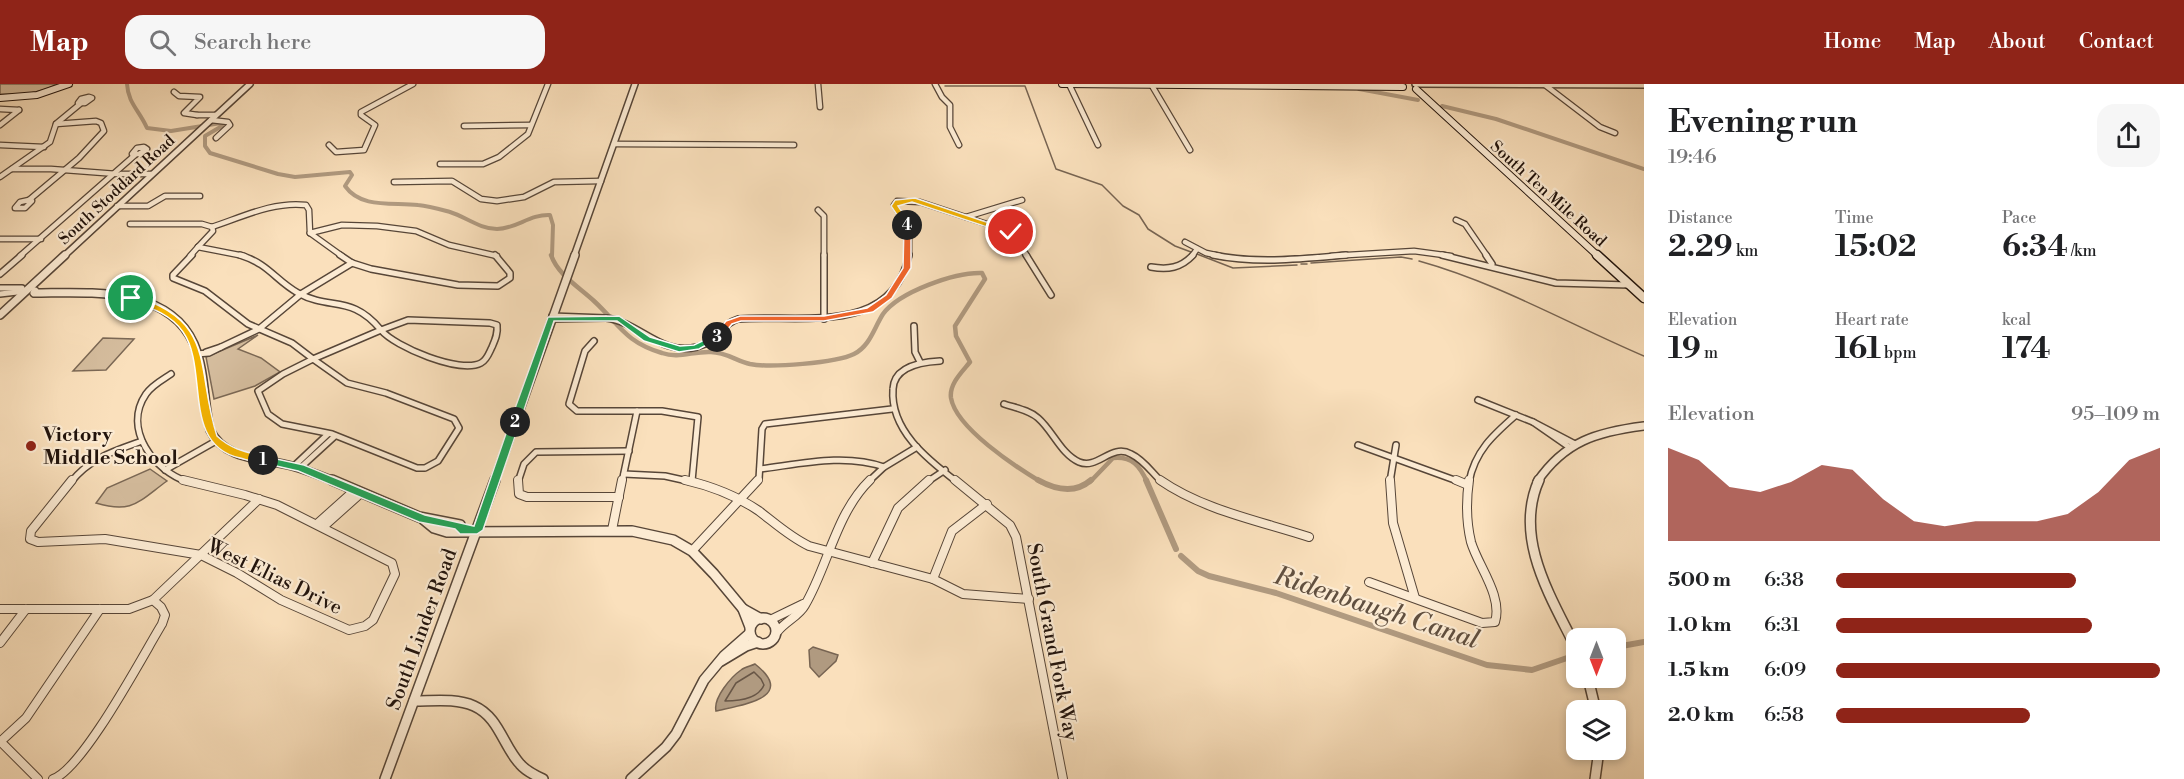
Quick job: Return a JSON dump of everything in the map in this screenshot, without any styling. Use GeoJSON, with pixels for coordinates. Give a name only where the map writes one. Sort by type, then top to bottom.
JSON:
{"type":"FeatureCollection","features":[{"type":"Feature","properties":{"kind":"main road"},"geometry":{"type":"LineString","coordinates":[[0,98],[37,94],[69,84]]}},
{"type":"Feature","properties":{"kind":"main road"},"geometry":{"type":"LineString","coordinates":[[1062,84],[1416,86]]}},
{"type":"Feature","properties":{"kind":"main road","name":"South Ten Mile Road"},"geometry":{"type":"LineString","coordinates":[[1403,86],[1435,107]]}},
{"type":"Feature","properties":{"kind":"main road","name":"South Ten Mile Road"},"geometry":{"type":"LineString","coordinates":[[1416,86],[1435,107],[1644,298]]}},
{"type":"Feature","properties":{"kind":"street","name":"South Stoddard Road"},"geometry":{"type":"LineString","coordinates":[[0,315],[23,291],[250,84]]}},
{"type":"Feature","properties":{"kind":"street"},"geometry":{"type":"LineString","coordinates":[[329,145],[336,152],[364,150],[375,125],[361,115],[361,112],[413,84]]}},
{"type":"Feature","properties":{"kind":"street"},"geometry":{"type":"LineString","coordinates":[[440,164],[475,164],[493,160],[525,137],[548,84]]}},
{"type":"Feature","properties":{"kind":"street","name":"South Linder Road"},"geometry":{"type":"LineString","coordinates":[[385,779],[477,530],[635,84]]}},
{"type":"Feature","properties":{"kind":"street"},"geometry":{"type":"LineString","coordinates":[[818,84],[820,107]]}},
{"type":"Feature","properties":{"kind":"street"},"geometry":{"type":"LineString","coordinates":[[935,84],[942,97],[950,105],[950,123],[959,145]]}},
{"type":"Feature","properties":{"kind":"street"},"geometry":{"type":"LineString","coordinates":[[1069,84],[1098,145]]}},
{"type":"Feature","properties":{"kind":"street"},"geometry":{"type":"LineString","coordinates":[[1151,84],[1190,150]]}},
{"type":"Feature","properties":{"kind":"street"},"geometry":{"type":"LineString","coordinates":[[1545,85],[1600,127],[1615,133]]}},
{"type":"Feature","properties":{"kind":"street"},"geometry":{"type":"LineString","coordinates":[[1416,86],[1644,85]]}},
{"type":"Feature","properties":{"kind":"street"},"geometry":{"type":"LineString","coordinates":[[174,92],[179,96],[200,97],[184,113],[228,122],[230,125],[216,138]]}},
{"type":"Feature","properties":{"kind":"street"},"geometry":{"type":"LineString","coordinates":[[0,177],[44,147],[53,138],[56,124],[80,104]]}},
{"type":"Feature","properties":{"kind":"street"},"geometry":{"type":"LineString","coordinates":[[0,110],[19,110],[0,125]]}},
{"type":"Feature","properties":{"kind":"street"},"geometry":{"type":"LineString","coordinates":[[29,200],[100,138],[104,131],[101,123],[96,121],[56,124]]}},
{"type":"Feature","properties":{"kind":"street"},"geometry":{"type":"LineString","coordinates":[[464,126],[531,125]]}},
{"type":"Feature","properties":{"kind":"street"},"geometry":{"type":"LineString","coordinates":[[614,144],[794,145]]}},
{"type":"Feature","properties":{"kind":"street"},"geometry":{"type":"LineString","coordinates":[[0,146],[44,147]]}},
{"type":"Feature","properties":{"kind":"street"},"geometry":{"type":"LineString","coordinates":[[0,274],[118,174],[135,155]]}},
{"type":"Feature","properties":{"kind":"street"},"geometry":{"type":"LineString","coordinates":[[12,169],[150,174]]}},
{"type":"Feature","properties":{"kind":"street"},"geometry":{"type":"LineString","coordinates":[[394,182],[452,181],[481,199],[497,201],[524,197],[554,182],[601,181]]}},
{"type":"Feature","properties":{"kind":"street"},"geometry":{"type":"LineString","coordinates":[[117,206],[148,206],[165,196],[200,196]]}},
{"type":"Feature","properties":{"kind":"street"},"geometry":{"type":"LineString","coordinates":[[551,317],[619,318],[647,339],[679,349],[706,344],[715,339],[725,326],[734,320],[824,319],[870,310],[889,297],[907,268],[909,228],[894,206],[897,201],[913,200],[1003,229],[1015,236],[1051,295]]}},
{"type":"Feature","properties":{"kind":"street"},"geometry":{"type":"LineString","coordinates":[[966,217],[1022,200]]}},
{"type":"Feature","properties":{"kind":"street"},"geometry":{"type":"LineString","coordinates":[[130,224],[202,224],[212,227],[282,205],[299,203],[306,205],[309,210],[310,233]]}},
{"type":"Feature","properties":{"kind":"street"},"geometry":{"type":"LineString","coordinates":[[818,210],[824,216],[824,319]]}},
{"type":"Feature","properties":{"kind":"street"},"geometry":{"type":"LineString","coordinates":[[1456,220],[1465,224],[1492,265]]}},
{"type":"Feature","properties":{"kind":"street"},"geometry":{"type":"LineString","coordinates":[[360,225],[416,231],[449,245],[495,254],[510,273],[510,278],[504,283],[491,286],[437,283],[352,263],[310,233],[334,226],[360,225]]}},
{"type":"Feature","properties":{"kind":"street"},"geometry":{"type":"LineString","coordinates":[[198,247],[222,250],[250,259],[268,268],[301,294],[362,311],[382,330],[402,348],[467,365],[479,364],[487,357],[498,331],[497,325],[408,320],[382,330],[314,360],[260,388],[258,394],[268,414],[274,420],[291,427],[332,434],[417,468],[431,468],[440,460],[459,428],[458,423],[386,393],[347,383],[314,360],[292,343],[259,329],[205,291],[173,278],[198,247],[213,231],[212,227]]}},
{"type":"Feature","properties":{"kind":"street"},"geometry":{"type":"LineString","coordinates":[[0,239],[42,239]]}},
{"type":"Feature","properties":{"kind":"street"},"geometry":{"type":"LineString","coordinates":[[1185,242],[1197,249],[1243,261],[1412,250],[1492,265],[1559,284],[1630,285]]}},
{"type":"Feature","properties":{"kind":"street"},"geometry":{"type":"LineString","coordinates":[[1151,267],[1179,267],[1186,263],[1197,249]]}},
{"type":"Feature","properties":{"kind":"street"},"geometry":{"type":"LineString","coordinates":[[196,354],[209,353],[259,329],[301,294],[352,263]]}},
{"type":"Feature","properties":{"kind":"street"},"geometry":{"type":"LineString","coordinates":[[0,288],[22,288],[23,291]]}},
{"type":"Feature","properties":{"kind":"street"},"geometry":{"type":"LineString","coordinates":[[0,294],[35,291],[118,295],[160,308],[177,320],[187,331],[196,354],[210,430],[216,441],[236,454],[297,467],[358,491],[423,519],[429,527],[440,531],[457,532],[460,530],[612,530],[649,533],[673,540],[692,551],[714,574],[743,609],[749,630],[758,642]]}},
{"type":"Feature","properties":{"kind":"street"},"geometry":{"type":"LineString","coordinates":[[914,326],[915,352],[920,362]]}},
{"type":"Feature","properties":{"kind":"street"},"geometry":{"type":"LineString","coordinates":[[594,341],[585,351],[569,404],[571,408],[577,411],[680,413],[698,417],[692,481]]}},
{"type":"Feature","properties":{"kind":"street"},"geometry":{"type":"LineString","coordinates":[[692,551],[741,501],[759,479],[762,429],[765,424],[892,409],[894,381],[904,370],[920,362],[940,361]]}},
{"type":"Feature","properties":{"kind":"street"},"geometry":{"type":"LineString","coordinates":[[171,374],[151,386],[143,394],[139,428],[149,455],[165,470],[187,483],[259,499],[320,526],[358,491]]}},
{"type":"Feature","properties":{"kind":"street"},"geometry":{"type":"LineString","coordinates":[[1478,400],[1533,422],[1572,446]]}},
{"type":"Feature","properties":{"kind":"street"},"geometry":{"type":"LineString","coordinates":[[1004,404],[1037,417],[1077,461],[1089,464],[1114,450],[1122,450],[1143,461],[1154,477],[1165,485],[1309,537]]}},
{"type":"Feature","properties":{"kind":"street","name":"South Grand Fork Way"},"geometry":{"type":"LineString","coordinates":[[892,409],[903,431],[917,447],[987,504],[1010,525],[1016,537],[1063,779]]}},
{"type":"Feature","properties":{"kind":"street"},"geometry":{"type":"LineString","coordinates":[[612,530],[638,411]]}},
{"type":"Feature","properties":{"kind":"street"},"geometry":{"type":"LineString","coordinates":[[1369,582],[1482,623],[1495,622],[1498,609],[1474,552],[1466,517],[1468,485],[1475,462],[1488,439],[1516,415]]}},
{"type":"Feature","properties":{"kind":"street"},"geometry":{"type":"LineString","coordinates":[[1567,628],[1536,561],[1528,512],[1533,489],[1542,472],[1554,458],[1572,446],[1612,430],[1644,426]]}},
{"type":"Feature","properties":{"kind":"street"},"geometry":{"type":"LineString","coordinates":[[297,467],[332,434]]}},
{"type":"Feature","properties":{"kind":"street","name":"West Elias Drive"},"geometry":{"type":"LineString","coordinates":[[142,441],[100,456],[82,468],[29,536],[32,541],[105,539],[201,555],[237,573],[281,600],[343,628],[349,630],[365,626],[379,613],[395,574],[395,568],[392,563],[320,526]]}},
{"type":"Feature","properties":{"kind":"street"},"geometry":{"type":"LineString","coordinates":[[165,470],[216,441]]}},
{"type":"Feature","properties":{"kind":"street"},"geometry":{"type":"LineString","coordinates":[[1358,445],[1468,485]]}},
{"type":"Feature","properties":{"kind":"street"},"geometry":{"type":"LineString","coordinates":[[1396,445],[1389,478],[1389,511],[1415,598]]}},
{"type":"Feature","properties":{"kind":"street"},"geometry":{"type":"LineString","coordinates":[[631,779],[666,747],[676,734],[704,680],[722,661],[746,646],[771,641],[786,621],[802,609],[818,582],[847,512],[858,492],[884,467],[917,447]]}},
{"type":"Feature","properties":{"kind":"street"},"geometry":{"type":"LineString","coordinates":[[619,497],[527,498],[519,494],[517,488],[525,460],[533,453],[541,451],[629,451]]}},
{"type":"Feature","properties":{"kind":"street"},"geometry":{"type":"LineString","coordinates":[[760,470],[856,459],[874,462],[884,467]]}},
{"type":"Feature","properties":{"kind":"street"},"geometry":{"type":"LineString","coordinates":[[872,563],[895,510],[916,488],[945,470]]}},
{"type":"Feature","properties":{"kind":"street"},"geometry":{"type":"LineString","coordinates":[[624,474],[665,476],[692,481],[722,491],[757,510],[799,542],[933,579],[949,589],[979,597],[1029,599]]}},
{"type":"Feature","properties":{"kind":"street"},"geometry":{"type":"LineString","coordinates":[[0,609],[129,609],[139,607],[153,600],[259,499]]}},
{"type":"Feature","properties":{"kind":"street"},"geometry":{"type":"LineString","coordinates":[[933,579],[952,531],[958,524],[987,504]]}},
{"type":"Feature","properties":{"kind":"street"},"geometry":{"type":"LineString","coordinates":[[56,778],[86,750],[162,624],[165,615],[161,607],[153,600]]}},
{"type":"Feature","properties":{"kind":"street"},"geometry":{"type":"LineString","coordinates":[[722,661],[749,630],[766,619],[803,604]]}},
{"type":"Feature","properties":{"kind":"street"},"geometry":{"type":"LineString","coordinates":[[0,643],[26,609]]}},
{"type":"Feature","properties":{"kind":"street"},"geometry":{"type":"LineString","coordinates":[[38,779],[1,741],[26,718],[100,609]]}},
{"type":"Feature","properties":{"kind":"street"},"geometry":{"type":"LineString","coordinates":[[743,609],[748,609],[776,624],[778,631]]}},
{"type":"Feature","properties":{"kind":"street"},"geometry":{"type":"LineString","coordinates":[[414,700],[454,700],[476,706],[491,717],[516,761],[526,770],[543,779]]}},
{"type":"Feature","properties":{"kind":"street"},"geometry":{"type":"LineString","coordinates":[[1596,779],[1598,760]]}},
{"type":"Feature","properties":{"kind":"shaded area"},"geometry":{"type":"Polygon","coordinates":[[[0,84],[57,84],[36,92],[0,94],[0,84]]]}},
{"type":"Feature","properties":{"kind":"shaded area"},"geometry":{"type":"Polygon","coordinates":[[[258,335],[238,349],[261,358],[280,372],[255,386],[214,399],[206,357],[258,335]]]}},
{"type":"Feature","properties":{"kind":"shaded area"},"geometry":{"type":"Polygon","coordinates":[[[103,338],[134,339],[106,370],[73,371],[103,338]]]}},
{"type":"Feature","properties":{"kind":"shaded area"},"geometry":{"type":"Polygon","coordinates":[[[150,469],[167,481],[141,500],[118,507],[96,503],[107,488],[150,469]]]}},
{"type":"Feature","properties":{"kind":"water"},"geometry":{"type":"Polygon","coordinates":[[[813,647],[838,655],[836,661],[819,677],[810,667],[809,650],[813,647]]]}},
{"type":"Feature","properties":{"kind":"water"},"geometry":{"type":"Polygon","coordinates":[[[755,664],[767,676],[771,685],[768,692],[751,702],[716,711],[717,700],[732,678],[744,668],[755,664]]]}},
{"type":"Feature","properties":{"kind":"waterway","name":"Ridenbaugh Canal"},"geometry":{"type":"LineString","coordinates":[[127,84],[132,102],[147,128],[171,131],[221,123],[222,126],[205,136],[205,146],[210,153],[295,177],[350,172],[352,175],[345,186],[360,198],[378,203],[434,208],[491,228],[510,227],[536,217],[550,215],[553,225],[552,256]]}},
{"type":"Feature","properties":{"kind":"waterway"},"geometry":{"type":"LineString","coordinates":[[945,86],[1025,86],[1056,169],[1102,185],[1123,206],[1139,215],[1148,229],[1175,246],[1191,252]]}},
{"type":"Feature","properties":{"kind":"waterway"},"geometry":{"type":"LineString","coordinates":[[1359,89],[1418,100]]}},
{"type":"Feature","properties":{"kind":"waterway"},"geometry":{"type":"LineString","coordinates":[[1442,106],[1496,119],[1644,169]]}},
{"type":"Feature","properties":{"kind":"waterway"},"geometry":{"type":"LineString","coordinates":[[1197,254],[1233,268],[1297,265]]}},
{"type":"Feature","properties":{"kind":"waterway","name":"Ridenbaugh Canal"},"geometry":{"type":"LineString","coordinates":[[551,255],[564,275],[631,338],[649,349],[668,355],[716,352],[745,363],[759,365],[818,362],[854,354],[868,342],[883,314],[901,298],[943,280],[982,273],[985,279],[955,326],[956,336],[970,362],[954,383],[951,398],[955,410],[975,434],[1003,457],[1041,482]]}},
{"type":"Feature","properties":{"kind":"waterway"},"geometry":{"type":"LineString","coordinates":[[1311,263],[1401,257],[1412,259]]}},
{"type":"Feature","properties":{"kind":"waterway"},"geometry":{"type":"LineString","coordinates":[[1419,261],[1505,292],[1644,356]]}},
{"type":"Feature","properties":{"kind":"waterway"},"geometry":{"type":"LineString","coordinates":[[1301,264],[1307,264]]}},
{"type":"Feature","properties":{"kind":"waterway","name":"Ridenbaugh Canal"},"geometry":{"type":"LineString","coordinates":[[1090,482],[1113,458],[1130,460],[1141,471],[1146,481]]}},
{"type":"Feature","properties":{"kind":"waterway","name":"Ridenbaugh Canal"},"geometry":{"type":"LineString","coordinates":[[1038,480],[1065,489],[1078,487],[1091,480]]}},
{"type":"Feature","properties":{"kind":"waterway","name":"Ridenbaugh Canal"},"geometry":{"type":"LineString","coordinates":[[1146,481],[1176,549]]}},
{"type":"Feature","properties":{"kind":"waterway","name":"Ridenbaugh Canal"},"geometry":{"type":"LineString","coordinates":[[1181,556],[1198,571],[1209,576],[1276,593],[1487,665],[1532,670],[1566,658]]}},
{"type":"Feature","properties":{"kind":"waterway","name":"Ridenbaugh Canal"},"geometry":{"type":"LineString","coordinates":[[1626,645],[1644,642]]}},
{"type":"Feature","properties":{"kind":"place","name":"Victory Middle School"},"geometry":{"type":"Point","coordinates":[31,446]}},
{"type":"Feature","properties":{"kind":"route"},"geometry":{"type":"LineString","coordinates":[[131,298],[160,308],[177,320],[187,331],[194,345],[210,430],[216,441],[223,447],[236,454],[300,468],[423,519],[460,525],[460,530],[477,530],[551,319],[619,318],[647,339],[671,348],[688,349],[715,339],[725,326],[734,320],[824,319],[859,314],[880,304],[889,297],[907,268],[909,228],[894,206],[897,201],[913,200],[1011,232]]}}]}
